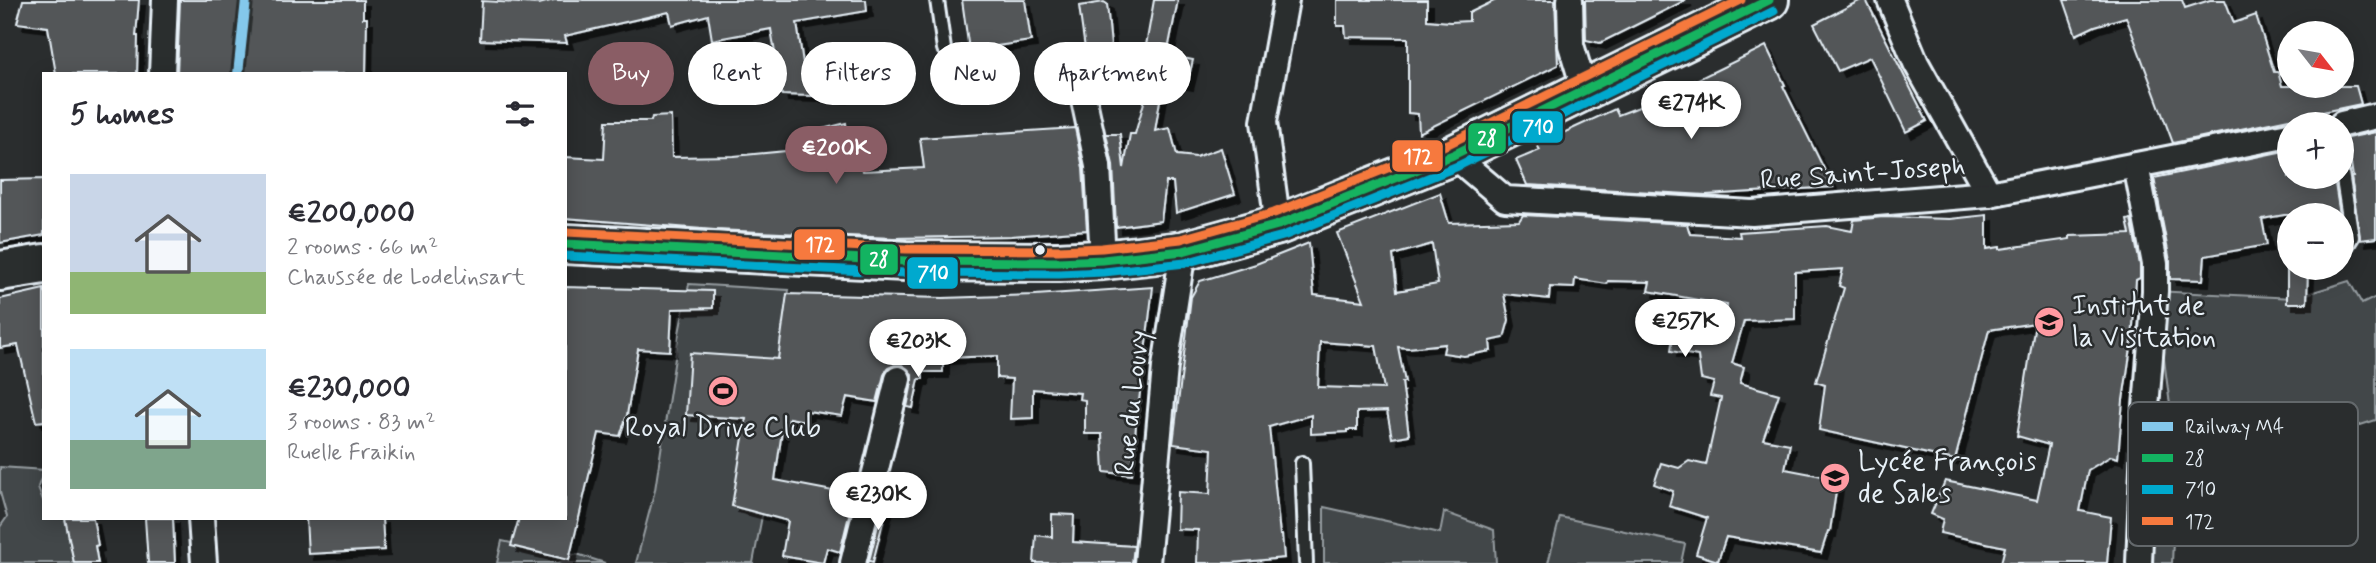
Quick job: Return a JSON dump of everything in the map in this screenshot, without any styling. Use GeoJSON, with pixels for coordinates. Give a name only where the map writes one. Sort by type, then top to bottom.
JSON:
{"type":"FeatureCollection","features":[{"type":"Feature","properties":{"kind":"main road"},"geometry":{"type":"LineString","coordinates":[[567,244],[906,261],[1058,262],[1183,251],[1278,225],[1453,155],[1769,0]]}},
{"type":"Feature","properties":{"kind":"main road"},"geometry":{"type":"LineString","coordinates":[[0,271],[42,264]]}},
{"type":"Feature","properties":{"kind":"street"},"geometry":{"type":"LineString","coordinates":[[163,72],[165,0]]}},
{"type":"Feature","properties":{"kind":"street"},"geometry":{"type":"LineString","coordinates":[[1278,225],[1264,122],[1286,0]]}},
{"type":"Feature","properties":{"kind":"street"},"geometry":{"type":"LineString","coordinates":[[1570,0],[1571,45],[1585,91]]}},
{"type":"Feature","properties":{"kind":"street"},"geometry":{"type":"LineString","coordinates":[[1890,0],[1916,63],[1989,194]]}},
{"type":"Feature","properties":{"kind":"street"},"geometry":{"type":"LineString","coordinates":[[1085,105],[1098,166],[1103,260]]}},
{"type":"Feature","properties":{"kind":"street"},"geometry":{"type":"LineString","coordinates":[[2354,121],[2376,116]]}},
{"type":"Feature","properties":{"kind":"street","name":"Rue Saint-Joseph"},"geometry":{"type":"LineString","coordinates":[[1453,155],[1505,199],[1752,213],[1989,194],[2277,137]]}},
{"type":"Feature","properties":{"kind":"street"},"geometry":{"type":"LineString","coordinates":[[2136,165],[2155,264],[2146,402]]}},
{"type":"Feature","properties":{"kind":"street","name":"Rue du Louvy"},"geometry":{"type":"LineString","coordinates":[[1147,563],[1165,367],[1183,251]]}},
{"type":"Feature","properties":{"kind":"street"},"geometry":{"type":"LineString","coordinates":[[853,563],[898,379]]}},
{"type":"Feature","properties":{"kind":"street"},"geometry":{"type":"LineString","coordinates":[[201,520],[204,563]]}},
{"type":"Feature","properties":{"kind":"lane"},"geometry":{"type":"LineString","coordinates":[[937,0],[943,42]]}},
{"type":"Feature","properties":{"kind":"lane"},"geometry":{"type":"LineString","coordinates":[[1302,463],[1306,563]]}},
{"type":"Feature","properties":{"kind":"shaded area"},"geometry":{"type":"Polygon","coordinates":[[[2349,281],[2362,304],[2376,297],[2376,420],[2358,426],[2358,402],[2170,402],[2155,291],[2294,298],[2349,281]]]}},
{"type":"Feature","properties":{"kind":"shaded area","name":"Royal Drive Club"},"geometry":{"type":"Polygon","coordinates":[[[689,284],[789,290],[781,337],[762,516],[753,563],[636,563],[655,490],[689,284]]]}},
{"type":"Feature","properties":{"kind":"shaded area"},"geometry":{"type":"Polygon","coordinates":[[[0,467],[42,470],[38,487],[42,498],[42,520],[65,520],[74,563],[0,563],[0,527],[7,517],[0,492],[0,467]]]}},
{"type":"Feature","properties":{"kind":"shaded area"},"geometry":{"type":"Polygon","coordinates":[[[1324,507],[1440,533],[1444,512],[1494,530],[1496,563],[1324,563],[1324,507]]]}},
{"type":"Feature","properties":{"kind":"shaded area"},"geometry":{"type":"Polygon","coordinates":[[[1560,517],[1685,544],[1681,563],[1548,563],[1560,517]]]}},
{"type":"Feature","properties":{"kind":"shaded area"},"geometry":{"type":"Polygon","coordinates":[[[502,541],[562,554],[580,555],[605,563],[497,563],[502,541]]]}},
{"type":"Feature","properties":{"kind":"shaded area"},"geometry":{"type":"Polygon","coordinates":[[[2152,546],[2173,546],[2172,563],[2150,563],[2152,546]]]}},
{"type":"Feature","properties":{"kind":"building"},"geometry":{"type":"Polygon","coordinates":[[[23,0],[139,0],[137,72],[56,72],[48,27],[17,23],[23,0]]]}},
{"type":"Feature","properties":{"kind":"building"},"geometry":{"type":"Polygon","coordinates":[[[180,0],[363,0],[363,18],[367,18],[366,72],[177,72],[180,0]]]}},
{"type":"Feature","properties":{"kind":"building"},"geometry":{"type":"Polygon","coordinates":[[[554,0],[866,0],[867,11],[797,23],[801,50],[801,96],[787,95],[787,42],[773,42],[771,29],[712,40],[708,15],[672,25],[669,12],[565,36],[567,43],[480,40],[482,1],[539,4],[554,0]]]}},
{"type":"Feature","properties":{"kind":"building"},"geometry":{"type":"Polygon","coordinates":[[[962,0],[1025,0],[1031,41],[968,42],[962,0]]]}},
{"type":"Feature","properties":{"kind":"building"},"geometry":{"type":"Polygon","coordinates":[[[1154,0],[1178,0],[1170,42],[1147,42],[1154,0]]]}},
{"type":"Feature","properties":{"kind":"building"},"geometry":{"type":"Polygon","coordinates":[[[1337,0],[1427,0],[1427,20],[1450,22],[1469,21],[1469,13],[1496,0],[1555,0],[1558,65],[1419,133],[1418,114],[1408,113],[1408,38],[1346,37],[1345,26],[1337,26],[1337,0]]]}},
{"type":"Feature","properties":{"kind":"building"},"geometry":{"type":"Polygon","coordinates":[[[1585,0],[1686,0],[1600,43],[1586,40],[1585,0]]]}},
{"type":"Feature","properties":{"kind":"building"},"geometry":{"type":"Polygon","coordinates":[[[1866,0],[1927,121],[1906,132],[1870,57],[1838,71],[1814,24],[1866,0]]]}},
{"type":"Feature","properties":{"kind":"building"},"geometry":{"type":"Polygon","coordinates":[[[2064,0],[2182,0],[2185,8],[2210,0],[2225,0],[2234,23],[2256,15],[2274,72],[2277,72],[2277,98],[2354,98],[2356,86],[2361,104],[2322,112],[2277,112],[2277,121],[2173,143],[2126,17],[2076,35],[2064,0]]]}},
{"type":"Feature","properties":{"kind":"building"},"geometry":{"type":"Polygon","coordinates":[[[1104,2],[1107,4],[1111,42],[1084,42],[1079,6],[1104,2]]]}},
{"type":"Feature","properties":{"kind":"building"},"geometry":{"type":"Polygon","coordinates":[[[1766,46],[1833,187],[1706,195],[1527,185],[1516,160],[1540,150],[1537,145],[1615,109],[1618,115],[1647,104],[1766,46]]]}},
{"type":"Feature","properties":{"kind":"building"},"geometry":{"type":"Polygon","coordinates":[[[1143,105],[1159,105],[1155,131],[1170,128],[1177,155],[1196,157],[1221,148],[1235,194],[1176,213],[1173,182],[1166,182],[1161,221],[1116,227],[1113,165],[1106,134],[1120,134],[1124,168],[1130,134],[1135,134],[1143,105]]]}},
{"type":"Feature","properties":{"kind":"building"},"geometry":{"type":"Polygon","coordinates":[[[671,116],[672,157],[734,156],[796,150],[794,136],[846,123],[851,158],[857,157],[858,167],[862,166],[863,171],[924,168],[920,138],[1075,128],[1083,168],[1087,230],[1011,236],[893,238],[715,230],[567,218],[567,157],[604,159],[606,121],[651,121],[652,117],[671,116]]]}},
{"type":"Feature","properties":{"kind":"building"},"geometry":{"type":"Polygon","coordinates":[[[2376,132],[2376,238],[2360,240],[2353,189],[2354,137],[2376,132]]]}},
{"type":"Feature","properties":{"kind":"building"},"geometry":{"type":"Polygon","coordinates":[[[2277,152],[2277,189],[2336,189],[2338,203],[2277,203],[2277,216],[2262,219],[2267,245],[2205,256],[2203,280],[2170,279],[2170,261],[2154,178],[2277,152]]]}},
{"type":"Feature","properties":{"kind":"building"},"geometry":{"type":"Polygon","coordinates":[[[42,179],[42,235],[0,243],[0,180],[42,179]]]}},
{"type":"Feature","properties":{"kind":"building"},"geometry":{"type":"Polygon","coordinates":[[[1440,193],[1449,223],[1519,221],[1523,215],[1687,224],[1690,234],[1740,237],[1739,232],[1827,226],[1852,231],[1854,220],[1883,217],[1950,219],[1987,215],[1987,249],[2070,239],[2070,236],[2130,234],[2127,220],[2131,219],[2140,278],[2136,280],[2132,341],[2118,458],[2111,456],[2088,470],[2080,511],[2111,517],[2107,563],[2001,563],[2005,547],[1940,533],[1943,519],[1931,514],[1945,481],[2037,500],[2049,445],[2017,436],[2035,323],[1989,330],[1955,460],[1819,430],[1825,385],[1816,382],[1844,288],[1839,286],[1843,269],[1795,272],[1795,319],[1744,321],[1732,363],[1744,367],[1740,383],[1779,394],[1763,439],[1790,444],[1785,469],[1838,479],[1830,531],[1821,553],[1726,537],[1718,561],[1696,554],[1707,518],[1669,506],[1673,491],[1654,484],[1661,463],[1679,468],[1689,461],[1706,465],[1721,398],[1710,396],[1714,382],[1701,379],[1698,356],[1671,351],[1674,327],[1724,331],[1727,305],[1648,291],[1650,282],[1608,281],[1607,284],[1575,279],[1574,288],[1550,287],[1549,299],[1504,294],[1509,320],[1504,338],[1490,341],[1491,351],[1464,356],[1443,353],[1445,344],[1398,347],[1405,382],[1402,382],[1409,435],[1392,438],[1387,411],[1357,412],[1357,430],[1347,432],[1311,434],[1311,415],[1269,427],[1284,558],[1197,563],[1198,530],[1177,529],[1178,492],[1210,494],[1212,449],[1173,444],[1191,297],[1200,281],[1256,264],[1309,243],[1314,295],[1364,301],[1337,233],[1440,193]],[[1432,244],[1393,255],[1397,291],[1438,284],[1432,244]],[[1320,342],[1318,387],[1384,389],[1376,346],[1320,342]]]}},
{"type":"Feature","properties":{"kind":"building"},"geometry":{"type":"Polygon","coordinates":[[[2287,280],[2308,280],[2307,303],[2287,303],[2287,280]]]}},
{"type":"Feature","properties":{"kind":"building"},"geometry":{"type":"Polygon","coordinates":[[[567,287],[713,291],[713,308],[672,309],[670,351],[638,349],[627,415],[620,436],[599,433],[569,560],[511,546],[518,520],[567,520],[567,287]]]}},
{"type":"Feature","properties":{"kind":"building"},"geometry":{"type":"Polygon","coordinates":[[[1153,287],[1132,475],[1104,472],[1102,434],[1085,434],[1085,400],[1079,399],[1080,393],[1033,389],[1033,418],[1010,419],[1012,379],[997,378],[997,356],[943,358],[943,372],[923,372],[913,408],[907,407],[912,374],[902,365],[895,365],[888,368],[884,375],[877,402],[847,397],[842,416],[807,411],[806,421],[789,418],[788,425],[783,424],[775,480],[854,495],[840,552],[827,548],[823,563],[782,556],[788,521],[732,506],[746,419],[686,415],[690,353],[778,359],[787,294],[943,298],[1153,287]]]}},
{"type":"Feature","properties":{"kind":"building"},"geometry":{"type":"Polygon","coordinates":[[[42,289],[42,421],[36,422],[18,345],[0,348],[0,299],[42,289]]]}},
{"type":"Feature","properties":{"kind":"building"},"geometry":{"type":"Polygon","coordinates":[[[884,501],[888,502],[873,562],[869,561],[884,501]]]}},
{"type":"Feature","properties":{"kind":"building"},"geometry":{"type":"Polygon","coordinates":[[[1052,514],[1074,515],[1073,542],[1134,546],[1132,563],[1034,563],[1036,535],[1052,537],[1052,514]]]}},
{"type":"Feature","properties":{"kind":"building"},"geometry":{"type":"Polygon","coordinates":[[[65,520],[93,520],[98,563],[74,563],[65,520]]]}},
{"type":"Feature","properties":{"kind":"building"},"geometry":{"type":"Polygon","coordinates":[[[145,520],[173,520],[175,563],[148,563],[145,520]]]}},
{"type":"Feature","properties":{"kind":"building"},"geometry":{"type":"Polygon","coordinates":[[[306,520],[382,520],[384,550],[308,554],[306,520]]]}},
{"type":"Feature","properties":{"kind":"rail line","name":"M4"},"geometry":{"type":"LineString","coordinates":[[238,72],[246,0]]}},
{"type":"Feature","properties":{"kind":"transit line","name":"172"},"geometry":{"type":"LineString","coordinates":[[567,232],[906,249],[1058,250],[1181,239],[1274,213],[1448,144],[1741,0]]}},
{"type":"Feature","properties":{"kind":"transit line","name":"28"},"geometry":{"type":"LineString","coordinates":[[567,244],[906,261],[1058,262],[1183,251],[1278,225],[1453,155],[1769,0]]}},
{"type":"Feature","properties":{"kind":"transit line","name":"710"},"geometry":{"type":"LineString","coordinates":[[567,256],[906,273],[1059,274],[1185,263],[1283,236],[1458,166],[1774,11]]}},
{"type":"Feature","properties":{"kind":"place","name":"Institut de la Visitation"},"geometry":{"type":"Point","coordinates":[2049,322]}},
{"type":"Feature","properties":{"kind":"place","name":"Royal Drive Club"},"geometry":{"type":"Point","coordinates":[723,391]}},
{"type":"Feature","properties":{"kind":"place","name":"Lycée François de Sales"},"geometry":{"type":"Point","coordinates":[1835,478]}}]}
